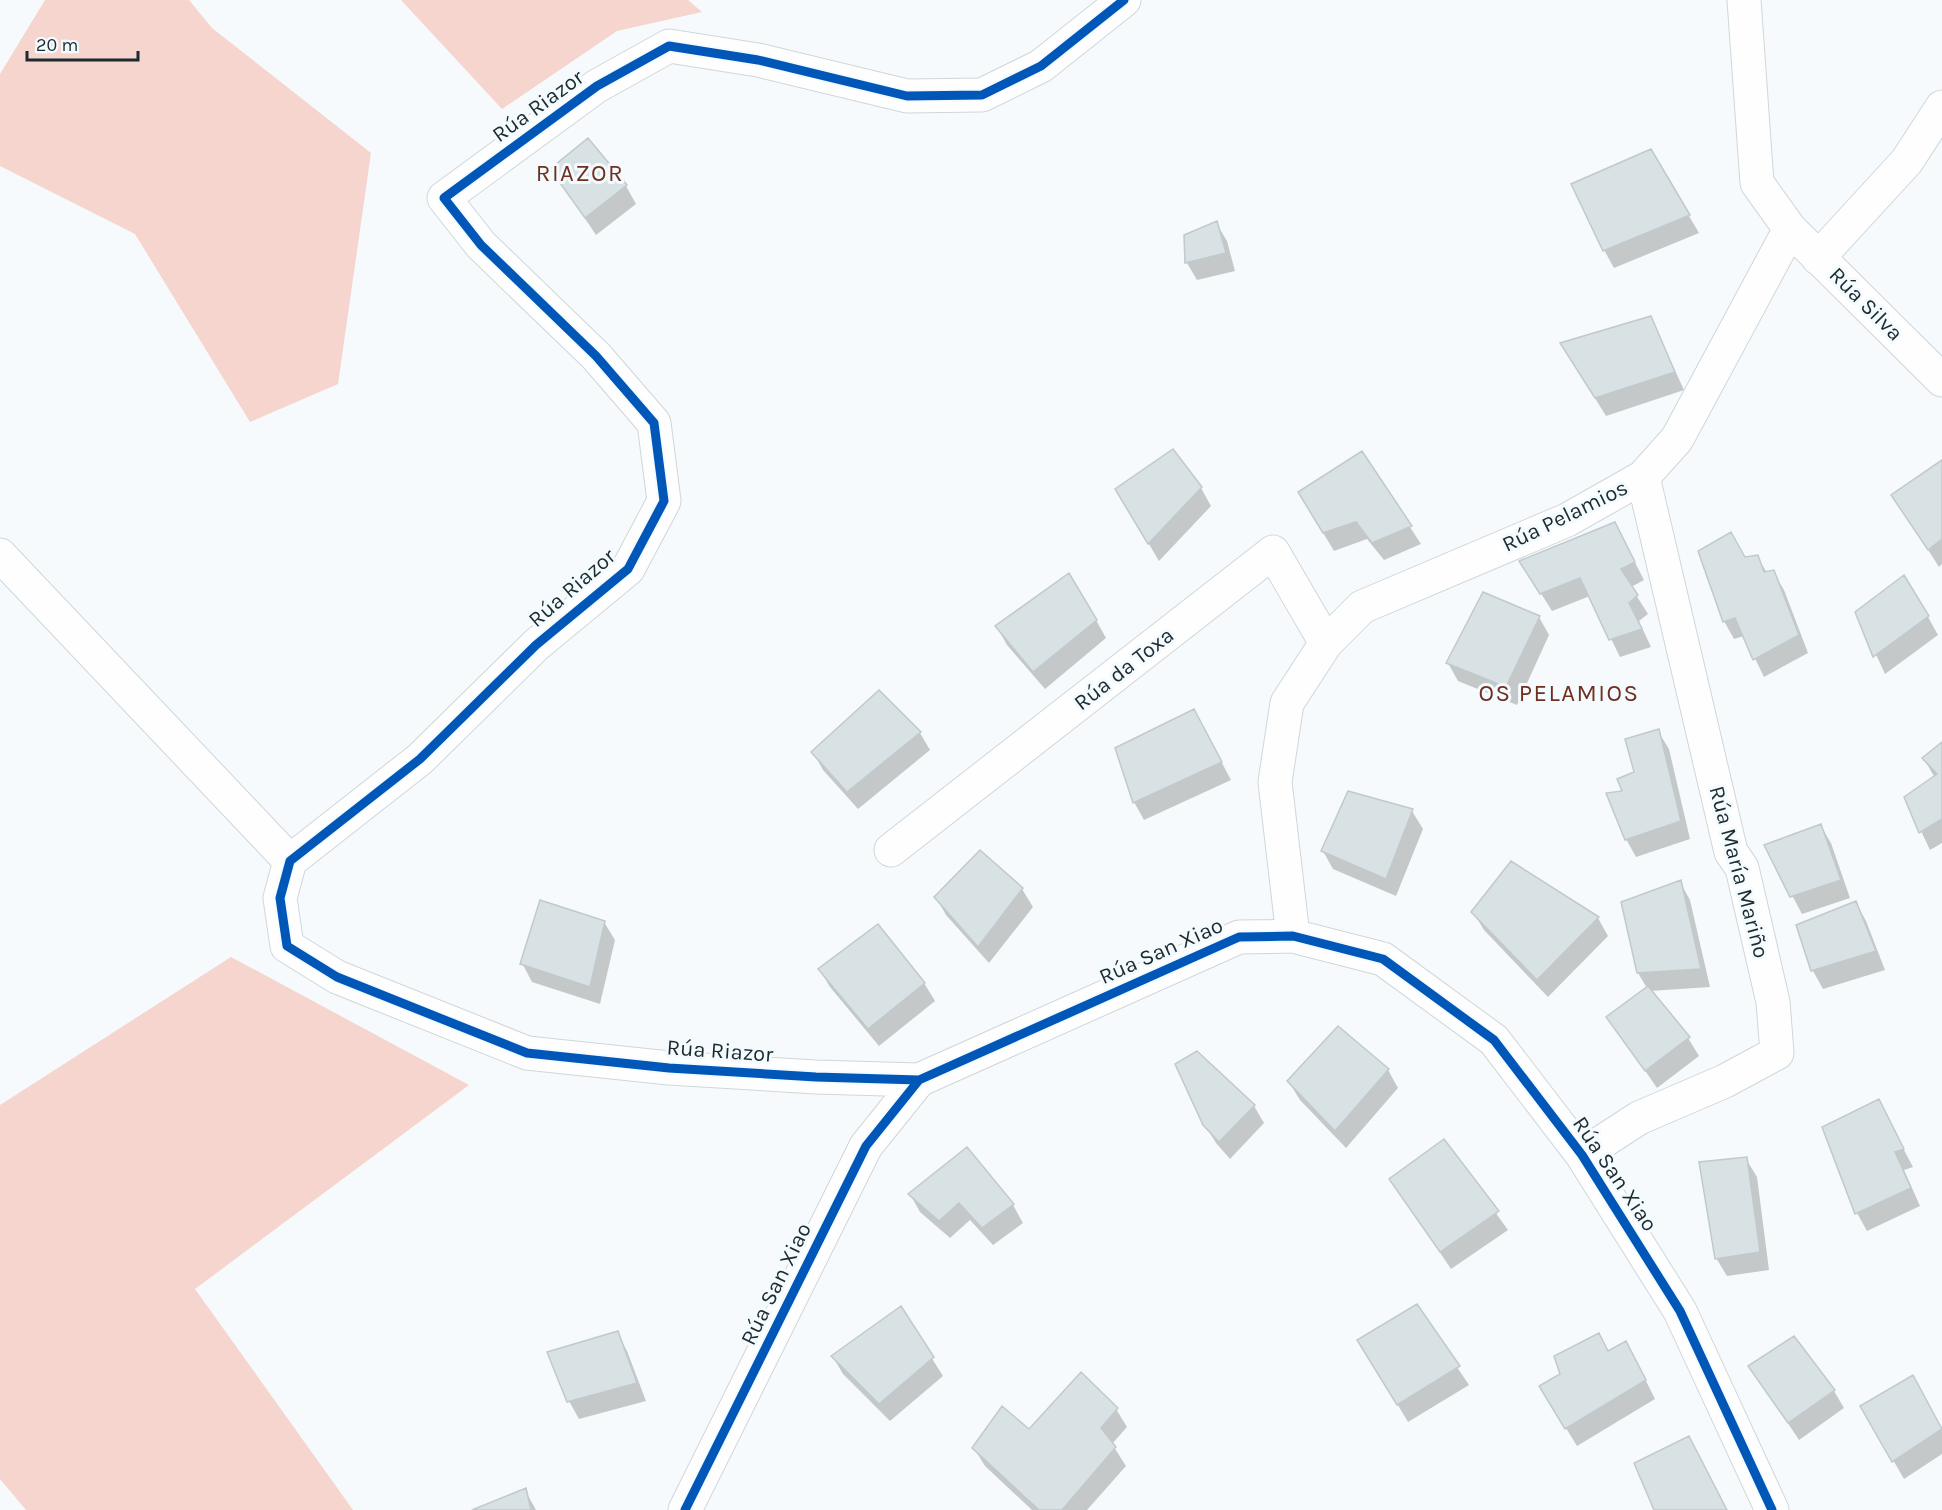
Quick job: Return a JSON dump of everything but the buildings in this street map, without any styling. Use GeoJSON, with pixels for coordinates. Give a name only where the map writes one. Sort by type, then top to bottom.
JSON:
{"type":"FeatureCollection","features":[{"type":"Feature","properties":{"kind":"street","name":"Rúa Riazor"},"geometry":{"type":"LineString","coordinates":[[919,1080],[816,1077],[669,1068],[527,1053],[337,977],[287,946],[280,898],[290,861],[420,759],[536,645],[628,569],[663,501],[654,423],[596,356],[481,245],[444,198],[597,86],[669,46],[758,60],[907,96],[982,95],[1041,66],[1124,0]]}},
{"type":"Feature","properties":{"kind":"street"},"geometry":{"type":"LineString","coordinates":[[1743,0],[1757,183],[1790,229]]}},
{"type":"Feature","properties":{"kind":"street"},"geometry":{"type":"LineString","coordinates":[[1818,258],[1907,161],[1942,107]]}},
{"type":"Feature","properties":{"kind":"street","name":"Rúa Silva"},"geometry":{"type":"LineString","coordinates":[[1790,229],[1942,380]]}},
{"type":"Feature","properties":{"kind":"street","name":"Rúa Pelamios"},"geometry":{"type":"LineString","coordinates":[[1293,936],[1275,782],[1287,703],[1326,644],[1362,607],[1568,519],[1643,477],[1677,439],[1790,229]]}},
{"type":"Feature","properties":{"kind":"street","name":"Rúa María Mariño"},"geometry":{"type":"LineString","coordinates":[[1582,1155],[1639,1118],[1725,1081],[1777,1053],[1771,991],[1742,868],[1731,852],[1643,477]]}},
{"type":"Feature","properties":{"kind":"street","name":"Rúa da Toxa"},"geometry":{"type":"LineString","coordinates":[[891,850],[1273,552],[1326,644]]}},
{"type":"Feature","properties":{"kind":"street"},"geometry":{"type":"LineString","coordinates":[[0,555],[290,861]]}},
{"type":"Feature","properties":{"kind":"street","name":"Rúa San Xiao"},"geometry":{"type":"LineString","coordinates":[[685,1510],[866,1146],[919,1080],[1239,937],[1293,936],[1383,959],[1494,1040],[1582,1155],[1680,1311],[1772,1510]]}},
{"type":"Feature","properties":{"kind":"shaded area"},"geometry":{"type":"Polygon","coordinates":[[[45,0],[189,0],[212,28],[371,153],[338,384],[250,422],[135,234],[0,166],[0,74],[45,0]]]}},
{"type":"Feature","properties":{"kind":"shaded area"},"geometry":{"type":"Polygon","coordinates":[[[401,0],[688,0],[702,12],[617,31],[502,109],[401,0]]]}},
{"type":"Feature","properties":{"kind":"shaded area"},"geometry":{"type":"Polygon","coordinates":[[[231,957],[469,1085],[195,1289],[353,1510],[26,1510],[0,1479],[0,1105],[231,957]]]}},
{"type":"Feature","properties":{"kind":"cycle path"},"geometry":{"type":"LineString","coordinates":[[919,1080],[816,1077],[669,1068],[527,1053],[337,977],[287,946],[280,898],[290,861],[420,759],[536,645],[628,569],[664,501],[654,423],[596,356],[481,245],[444,198],[597,86],[669,46],[758,60],[907,96],[982,95],[1041,66],[1124,0]]}},
{"type":"Feature","properties":{"kind":"cycle path"},"geometry":{"type":"LineString","coordinates":[[685,1510],[866,1146],[919,1080],[1239,937],[1293,936],[1383,959],[1494,1040],[1582,1155],[1680,1311],[1772,1510]]}},
{"type":"Feature","properties":{"kind":"district","name":"RIAZOR"},"geometry":{"type":"Point","coordinates":[580,173]}},
{"type":"Feature","properties":{"kind":"district","name":"OS PELAMIOS"},"geometry":{"type":"Point","coordinates":[1559,693]}}]}
